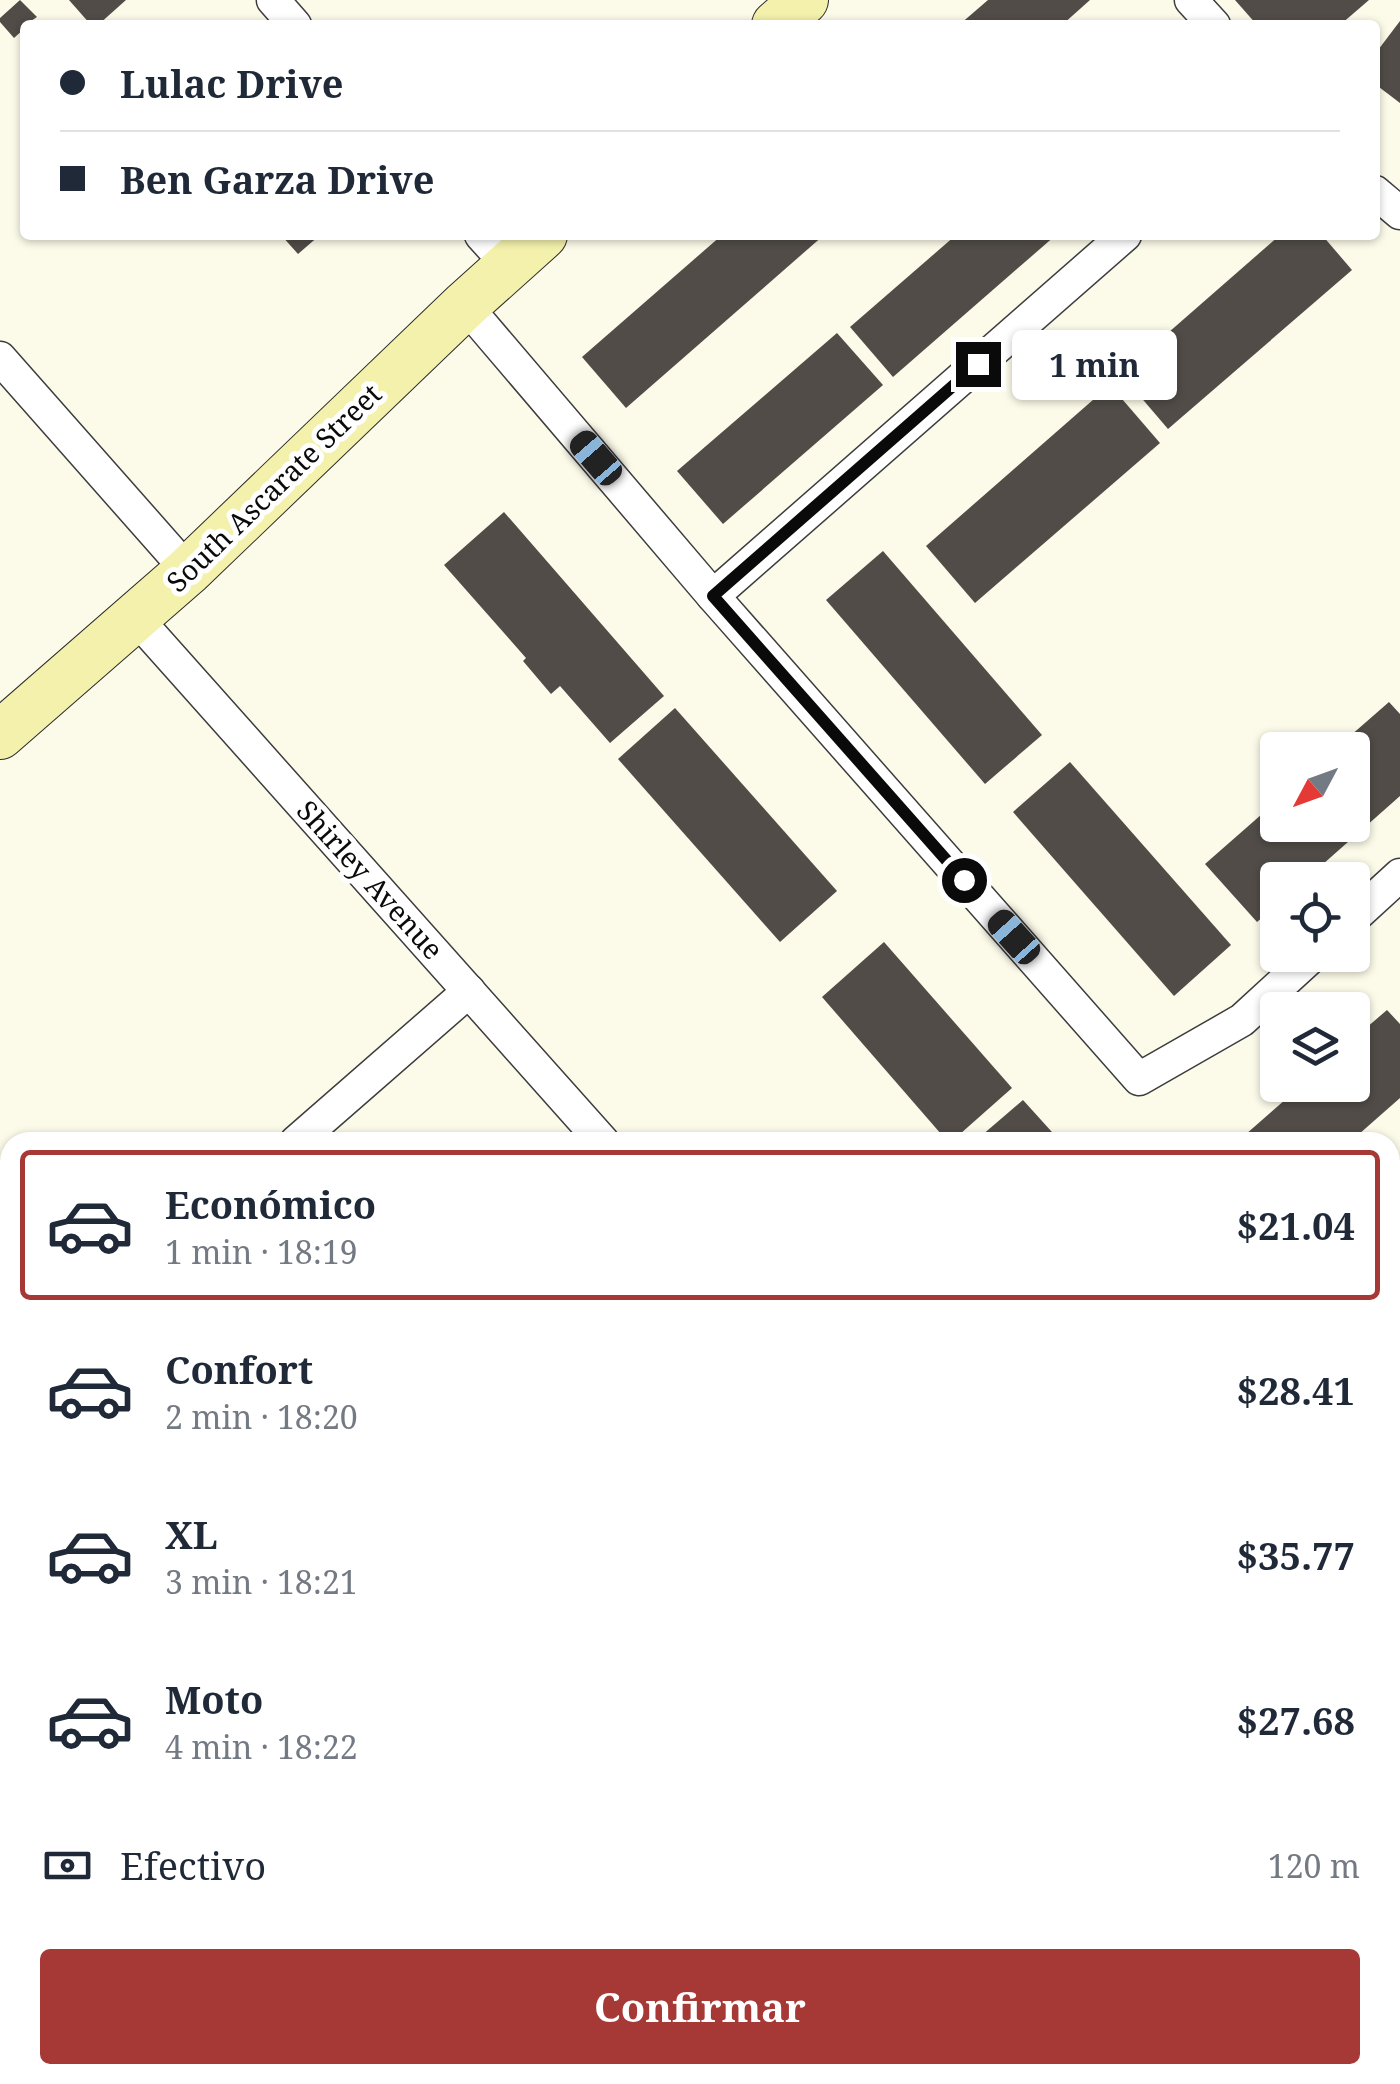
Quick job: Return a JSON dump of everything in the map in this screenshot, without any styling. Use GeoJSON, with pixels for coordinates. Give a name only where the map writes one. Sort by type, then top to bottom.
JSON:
{"type":"FeatureCollection","features":[{"type":"Feature","properties":{"kind":"street"},"geometry":{"type":"LineString","coordinates":[[273,0],[291,20]]}},
{"type":"Feature","properties":{"kind":"street"},"geometry":{"type":"LineString","coordinates":[[782,20],[804,0]]}},
{"type":"Feature","properties":{"kind":"street"},"geometry":{"type":"LineString","coordinates":[[1190,0],[1209,20]]}},
{"type":"Feature","properties":{"kind":"street"},"geometry":{"type":"LineString","coordinates":[[1380,196],[1400,213]]}},
{"type":"Feature","properties":{"kind":"street"},"geometry":{"type":"LineString","coordinates":[[713,596],[1119,240]]}},
{"type":"Feature","properties":{"kind":"street","name":"South Ascarate Street"},"geometry":{"type":"LineString","coordinates":[[0,736],[188,570],[465,305],[511,245]]}},
{"type":"Feature","properties":{"kind":"street"},"geometry":{"type":"LineString","coordinates":[[465,305],[713,596],[1139,1080],[1242,1020],[1294,972]]}},
{"type":"Feature","properties":{"kind":"street"},"geometry":{"type":"LineString","coordinates":[[0,358],[188,570]]}},
{"type":"Feature","properties":{"kind":"street","name":"Shirley Avenue"},"geometry":{"type":"LineString","coordinates":[[136,618],[594,1132]]}},
{"type":"Feature","properties":{"kind":"street"},"geometry":{"type":"LineString","coordinates":[[1370,902],[1400,875]]}},
{"type":"Feature","properties":{"kind":"street"},"geometry":{"type":"LineString","coordinates":[[307,1132],[468,991]]}},
{"type":"Feature","properties":{"kind":"building"},"geometry":{"type":"Polygon","coordinates":[[[20,0],[37,17],[20,20],[20,33],[14,38],[0,18],[20,0]]]}},
{"type":"Feature","properties":{"kind":"building"},"geometry":{"type":"Polygon","coordinates":[[[69,0],[126,0],[104,20],[87,20],[69,0]]]}},
{"type":"Feature","properties":{"kind":"building"},"geometry":{"type":"Polygon","coordinates":[[[988,0],[1090,0],[1068,20],[965,20],[988,0]]]}},
{"type":"Feature","properties":{"kind":"building"},"geometry":{"type":"Polygon","coordinates":[[[1235,0],[1369,0],[1346,20],[1253,20],[1235,0]]]}},
{"type":"Feature","properties":{"kind":"building"},"geometry":{"type":"Polygon","coordinates":[[[1400,21],[1400,103],[1380,88],[1380,47],[1400,21]]]}},
{"type":"Feature","properties":{"kind":"building"},"geometry":{"type":"Polygon","coordinates":[[[285,240],[314,240],[298,254],[285,240]]]}},
{"type":"Feature","properties":{"kind":"building"},"geometry":{"type":"Polygon","coordinates":[[[716,240],[818,240],[626,408],[582,357],[716,240]]]}},
{"type":"Feature","properties":{"kind":"building"},"geometry":{"type":"Polygon","coordinates":[[[950,240],[1050,240],[893,377],[850,327],[950,240]]]}},
{"type":"Feature","properties":{"kind":"building"},"geometry":{"type":"Polygon","coordinates":[[[1274,240],[1326,240],[1352,270],[1168,429],[1121,374],[1274,240]]]}},
{"type":"Feature","properties":{"kind":"building"},"geometry":{"type":"Polygon","coordinates":[[[837,333],[883,385],[723,524],[677,471],[837,333]]]}},
{"type":"Feature","properties":{"kind":"building"},"geometry":{"type":"Polygon","coordinates":[[[1110,385],[1160,443],[975,603],[926,546],[1110,385]]]}},
{"type":"Feature","properties":{"kind":"building"},"geometry":{"type":"Polygon","coordinates":[[[504,512],[664,696],[610,743],[560,686],[551,694],[523,661],[526,658],[444,565],[504,512]]]}},
{"type":"Feature","properties":{"kind":"building"},"geometry":{"type":"Polygon","coordinates":[[[883,551],[1042,735],[985,784],[826,600],[883,551]]]}},
{"type":"Feature","properties":{"kind":"building"},"geometry":{"type":"Polygon","coordinates":[[[1389,702],[1400,714],[1400,796],[1370,823],[1370,732],[1355,732],[1389,702]]]}},
{"type":"Feature","properties":{"kind":"building"},"geometry":{"type":"Polygon","coordinates":[[[675,708],[837,891],[780,942],[618,759],[675,708]]]}},
{"type":"Feature","properties":{"kind":"building"},"geometry":{"type":"Polygon","coordinates":[[[1070,762],[1231,945],[1174,996],[1013,812],[1070,762]]]}},
{"type":"Feature","properties":{"kind":"building"},"geometry":{"type":"Polygon","coordinates":[[[1260,816],[1260,842],[1348,842],[1325,862],[1260,862],[1257,922],[1205,864],[1260,816]]]}},
{"type":"Feature","properties":{"kind":"building"},"geometry":{"type":"Polygon","coordinates":[[[884,942],[1012,1088],[962,1132],[939,1132],[822,997],[884,942]]]}},
{"type":"Feature","properties":{"kind":"building"},"geometry":{"type":"Polygon","coordinates":[[[1387,1010],[1400,1024],[1400,1098],[1361,1132],[1248,1132],[1283,1102],[1370,1102],[1370,1025],[1387,1010]]]}},
{"type":"Feature","properties":{"kind":"building"},"geometry":{"type":"Polygon","coordinates":[[[1023,1100],[1052,1132],[986,1132],[1023,1100]]]}},
{"type":"Feature","properties":{"kind":"route"},"geometry":{"type":"LineString","coordinates":[[964,880],[713,596],[978,364]]}}]}
